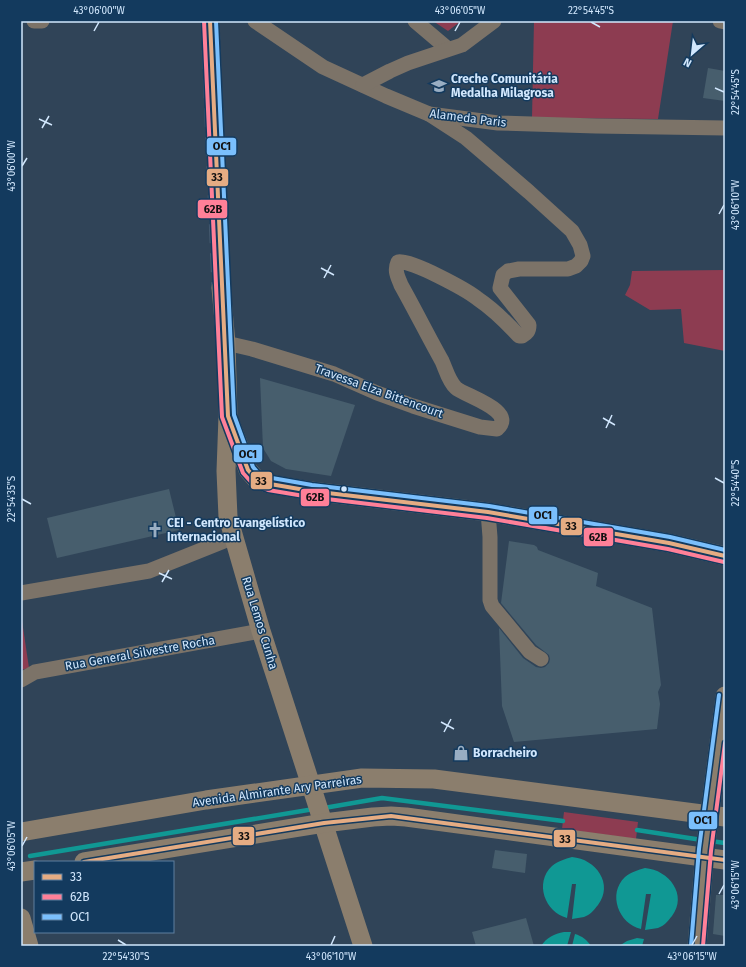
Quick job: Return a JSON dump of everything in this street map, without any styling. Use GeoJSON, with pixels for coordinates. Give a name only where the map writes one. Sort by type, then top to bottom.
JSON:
{"type":"FeatureCollection","features":[{"type":"Feature","properties":{"kind":"main road","name":"Rua Lemos Cunha"},"geometry":{"type":"LineString","coordinates":[[221,288],[226,343],[228,517],[262,631],[363,946]]}},
{"type":"Feature","properties":{"kind":"main road"},"geometry":{"type":"LineString","coordinates":[[228,416],[248,470],[256,479],[270,484],[310,491],[488,512],[669,543],[725,556]]}},
{"type":"Feature","properties":{"kind":"main road"},"geometry":{"type":"LineString","coordinates":[[697,946],[701,884],[705,854],[714,817],[725,696]]}},
{"type":"Feature","properties":{"kind":"main road","name":"Avenida Almirante Ary Parreiras"},"geometry":{"type":"LineString","coordinates":[[88,861],[317,804],[362,778],[434,779],[714,817]]}},
{"type":"Feature","properties":{"kind":"main road","name":"Avenida Almirante Ary Parreiras"},"geometry":{"type":"LineString","coordinates":[[21,832],[206,800],[317,804],[373,817],[406,817],[705,854],[725,860]]}},
{"type":"Feature","properties":{"kind":"main road"},"geometry":{"type":"LineString","coordinates":[[21,872],[34,870]]}},
{"type":"Feature","properties":{"kind":"main road"},"geometry":{"type":"LineString","coordinates":[[21,918],[28,946]]}},
{"type":"Feature","properties":{"kind":"street"},"geometry":{"type":"LineString","coordinates":[[34,21],[42,21]]}},
{"type":"Feature","properties":{"kind":"street","name":"Alameda Paris"},"geometry":{"type":"LineString","coordinates":[[255,21],[323,67],[429,114],[498,123],[725,128]]}},
{"type":"Feature","properties":{"kind":"street"},"geometry":{"type":"LineString","coordinates":[[415,21],[448,49]]}},
{"type":"Feature","properties":{"kind":"street"},"geometry":{"type":"LineString","coordinates":[[363,85],[408,63],[462,45],[494,21]]}},
{"type":"Feature","properties":{"kind":"street"},"geometry":{"type":"LineString","coordinates":[[720,21],[725,22]]}},
{"type":"Feature","properties":{"kind":"street","name":"Travessa Elza Bittencourt"},"geometry":{"type":"LineString","coordinates":[[226,343],[302,363],[334,374],[377,393],[413,406],[480,427],[497,429],[500,426],[502,420],[500,414],[494,408],[461,392],[455,387],[401,285],[395,271],[398,262],[420,268],[478,298],[502,318],[520,336],[522,336],[529,330],[529,325],[500,288],[503,275],[508,271],[519,269],[568,269],[576,266],[581,261],[583,256],[580,245],[572,232],[529,192],[466,138],[429,114]]}},
{"type":"Feature","properties":{"kind":"street"},"geometry":{"type":"LineString","coordinates":[[488,512],[490,537],[490,600],[492,606],[530,652],[541,659]]}},
{"type":"Feature","properties":{"kind":"street"},"geometry":{"type":"LineString","coordinates":[[21,593],[149,571],[234,537]]}},
{"type":"Feature","properties":{"kind":"street","name":"Rua General Silvestre Rocha"},"geometry":{"type":"LineString","coordinates":[[21,680],[35,672],[262,631]]}},
{"type":"Feature","properties":{"kind":"shaded area"},"geometry":{"type":"Polygon","coordinates":[[[433,21],[461,21],[448,31],[433,21]]]}},
{"type":"Feature","properties":{"kind":"shaded area"},"geometry":{"type":"Polygon","coordinates":[[[534,21],[673,21],[658,119],[532,118],[534,21]]]}},
{"type":"Feature","properties":{"kind":"shaded area"},"geometry":{"type":"Polygon","coordinates":[[[725,270],[725,351],[684,343],[681,309],[650,310],[625,295],[630,285],[632,271],[725,270]]]}},
{"type":"Feature","properties":{"kind":"shaded area"},"geometry":{"type":"Polygon","coordinates":[[[21,614],[29,668],[21,670],[21,614]]]}},
{"type":"Feature","properties":{"kind":"shaded area"},"geometry":{"type":"Polygon","coordinates":[[[564,812],[638,822],[636,839],[562,829],[564,812]]]}},
{"type":"Feature","properties":{"kind":"shaded area"},"geometry":{"type":"Polygon","coordinates":[[[572,857],[588,862],[595,868],[603,881],[604,889],[598,905],[592,912],[584,917],[572,919],[576,884],[572,884],[567,918],[559,915],[553,910],[544,896],[543,888],[544,880],[552,866],[559,861],[572,857]]]}},
{"type":"Feature","properties":{"kind":"shaded area"},"geometry":{"type":"Polygon","coordinates":[[[645,868],[662,873],[674,885],[678,900],[672,916],[666,923],[658,928],[645,930],[651,894],[646,894],[641,929],[633,926],[627,921],[618,908],[616,900],[620,884],[625,877],[632,872],[645,868]]]}},
{"type":"Feature","properties":{"kind":"shaded area"},"geometry":{"type":"Polygon","coordinates":[[[564,932],[571,932],[567,946],[541,946],[551,936],[564,932]]]}},
{"type":"Feature","properties":{"kind":"shaded area"},"geometry":{"type":"Polygon","coordinates":[[[575,934],[584,938],[591,946],[572,946],[575,934]]]}},
{"type":"Feature","properties":{"kind":"shaded area"},"geometry":{"type":"Polygon","coordinates":[[[637,938],[644,939],[642,946],[619,946],[627,941],[637,938]]]}},
{"type":"Feature","properties":{"kind":"building"},"geometry":{"type":"Polygon","coordinates":[[[708,68],[725,71],[725,101],[703,98],[708,68]]]}},
{"type":"Feature","properties":{"kind":"building"},"geometry":{"type":"Polygon","coordinates":[[[260,378],[355,405],[331,476],[286,469],[271,461],[263,448],[260,378]]]}},
{"type":"Feature","properties":{"kind":"building"},"geometry":{"type":"Polygon","coordinates":[[[169,489],[179,530],[57,558],[47,518],[169,489]]]}},
{"type":"Feature","properties":{"kind":"building"},"geometry":{"type":"Polygon","coordinates":[[[509,541],[534,545],[538,550],[598,573],[596,586],[652,608],[661,685],[658,692],[660,704],[657,729],[514,742],[502,706],[499,628],[523,658],[536,667],[545,667],[549,663],[550,659],[549,655],[536,645],[501,603],[509,541]]]}},
{"type":"Feature","properties":{"kind":"building"},"geometry":{"type":"Polygon","coordinates":[[[495,850],[527,854],[525,873],[492,868],[495,850]]]}},
{"type":"Feature","properties":{"kind":"building"},"geometry":{"type":"Polygon","coordinates":[[[716,895],[725,895],[725,936],[713,934],[716,895]]]}},
{"type":"Feature","properties":{"kind":"building"},"geometry":{"type":"Polygon","coordinates":[[[526,918],[534,946],[476,946],[472,932],[526,918]]]}},
{"type":"Feature","properties":{"kind":"waterway"},"geometry":{"type":"LineString","coordinates":[[324,808],[382,798],[563,821]]}},
{"type":"Feature","properties":{"kind":"waterway"},"geometry":{"type":"LineString","coordinates":[[30,856],[314,809]]}},
{"type":"Feature","properties":{"kind":"waterway"},"geometry":{"type":"LineString","coordinates":[[637,830],[702,840]]}},
{"type":"Feature","properties":{"kind":"waterway"},"geometry":{"type":"LineString","coordinates":[[710,841],[725,843]]}},
{"type":"Feature","properties":{"kind":"tunnel"},"geometry":{"type":"LineString","coordinates":[[210,21],[221,288]]}},
{"type":"Feature","properties":{"kind":"transit line","name":"62B"},"geometry":{"type":"LineString","coordinates":[[204,21],[222,417],[243,473],[253,484],[268,490],[310,497],[487,518],[668,549],[724,562]]}},
{"type":"Feature","properties":{"kind":"transit line","name":"33"},"geometry":{"type":"LineString","coordinates":[[210,21],[228,416],[248,470],[256,479],[270,484],[311,491],[488,512],[669,543],[725,556]]}},
{"type":"Feature","properties":{"kind":"transit line","name":"OC1"},"geometry":{"type":"LineString","coordinates":[[216,21],[234,415],[253,467],[259,474],[272,478],[312,485],[489,506],[670,537],[725,550]]}},
{"type":"Feature","properties":{"kind":"transit line","name":"OC1"},"geometry":{"type":"LineString","coordinates":[[691,946],[699,849],[719,695]]}},
{"type":"Feature","properties":{"kind":"transit line","name":"62B"},"geometry":{"type":"LineString","coordinates":[[703,946],[711,851],[725,743]]}},
{"type":"Feature","properties":{"kind":"transit line","name":"33"},"geometry":{"type":"LineString","coordinates":[[90,861],[324,823],[391,816],[725,860]]}},
{"type":"Feature","properties":{"kind":"place","name":"Creche Comunitária Medalha Milagrosa"},"geometry":{"type":"Point","coordinates":[439,86]}},
{"type":"Feature","properties":{"kind":"place","name":"CEI - Centro Evangelístico Internacional"},"geometry":{"type":"Point","coordinates":[155,530]}},
{"type":"Feature","properties":{"kind":"place","name":"Borracheiro"},"geometry":{"type":"Point","coordinates":[461,753]}}]}
